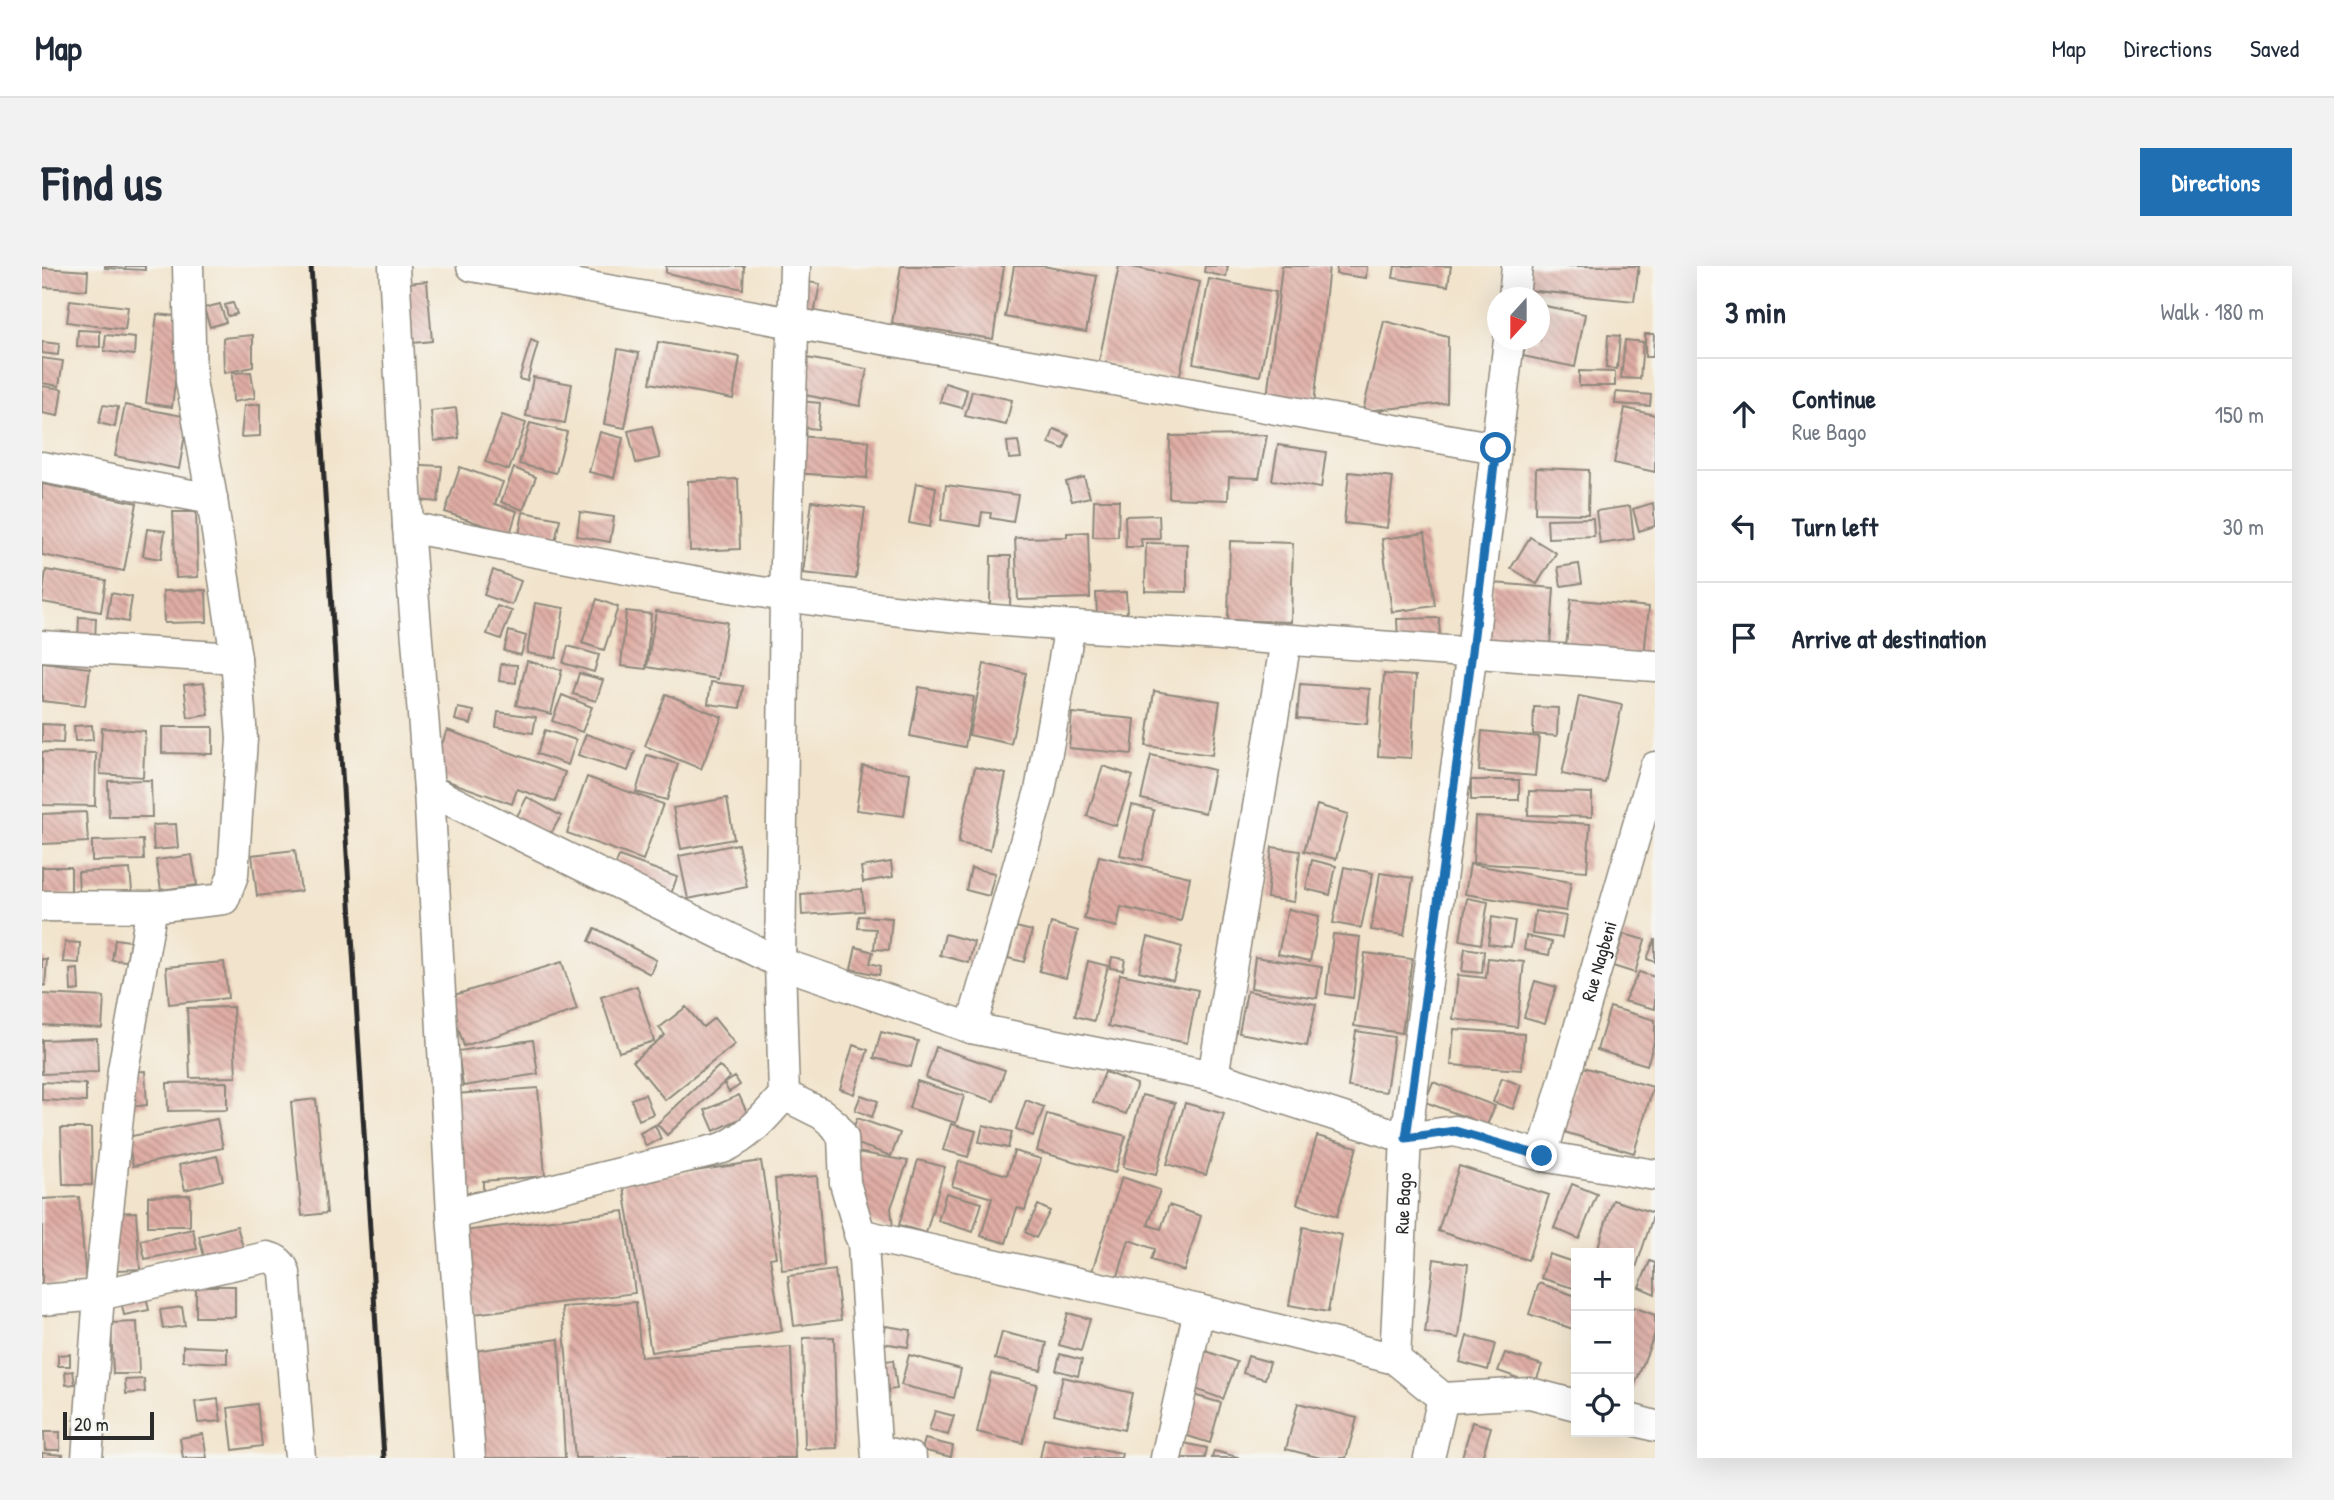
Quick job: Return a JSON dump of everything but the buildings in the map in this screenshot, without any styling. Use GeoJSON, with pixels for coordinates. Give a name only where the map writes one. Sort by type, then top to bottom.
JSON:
{"type":"FeatureCollection","features":[{"type":"Feature","properties":{"kind":"street"},"geometry":{"type":"LineString","coordinates":[[42,906],[152,907],[223,899],[233,876],[242,738],[236,657],[191,381],[188,266]]}},
{"type":"Feature","properties":{"kind":"street"},"geometry":{"type":"LineString","coordinates":[[394,266],[408,527],[429,790],[452,1214],[470,1458]]}},
{"type":"Feature","properties":{"kind":"street"},"geometry":{"type":"LineString","coordinates":[[472,266],[1496,448]]}},
{"type":"Feature","properties":{"kind":"street"},"geometry":{"type":"LineString","coordinates":[[452,1214],[723,1148],[740,1140],[757,1127],[784,1095],[780,963],[785,596],[795,266]]}},
{"type":"Feature","properties":{"kind":"street"},"geometry":{"type":"LineString","coordinates":[[1515,287],[1517,266]]}},
{"type":"Feature","properties":{"kind":"street","name":"Rue Bago"},"geometry":{"type":"LineString","coordinates":[[1395,1359],[1406,1138],[1472,652],[1508,350]]}},
{"type":"Feature","properties":{"kind":"street"},"geometry":{"type":"LineString","coordinates":[[42,467],[212,499]]}},
{"type":"Feature","properties":{"kind":"street"},"geometry":{"type":"LineString","coordinates":[[408,527],[785,596],[893,610],[1070,626],[1655,666]]}},
{"type":"Feature","properties":{"kind":"street"},"geometry":{"type":"LineString","coordinates":[[971,1028],[1040,790],[1070,626]]}},
{"type":"Feature","properties":{"kind":"street"},"geometry":{"type":"LineString","coordinates":[[1213,1076],[1286,640]]}},
{"type":"Feature","properties":{"kind":"street"},"geometry":{"type":"LineString","coordinates":[[42,646],[236,657]]}},
{"type":"Feature","properties":{"kind":"street","name":"Rue Nagbeni"},"geometry":{"type":"LineString","coordinates":[[1542,1156],[1655,767]]}},
{"type":"Feature","properties":{"kind":"street"},"geometry":{"type":"LineString","coordinates":[[429,790],[780,963],[971,1028],[1213,1076],[1406,1138],[1455,1131],[1542,1156],[1655,1175]]}},
{"type":"Feature","properties":{"kind":"street"},"geometry":{"type":"LineString","coordinates":[[87,1458],[99,1295],[122,1070],[152,907]]}},
{"type":"Feature","properties":{"kind":"street"},"geometry":{"type":"LineString","coordinates":[[784,1095],[822,1114],[835,1125],[843,1137],[845,1183],[863,1244],[877,1454],[911,1458]]}},
{"type":"Feature","properties":{"kind":"street"},"geometry":{"type":"LineString","coordinates":[[859,1234],[1199,1310],[1395,1359],[1443,1398],[1530,1393],[1571,1404]]}},
{"type":"Feature","properties":{"kind":"street"},"geometry":{"type":"LineString","coordinates":[[42,1300],[99,1295],[267,1257],[275,1259],[282,1265],[285,1273],[300,1458]]}},
{"type":"Feature","properties":{"kind":"street"},"geometry":{"type":"LineString","coordinates":[[1166,1458],[1199,1310]]}},
{"type":"Feature","properties":{"kind":"street"},"geometry":{"type":"LineString","coordinates":[[1429,1458],[1443,1398]]}},
{"type":"Feature","properties":{"kind":"street"},"geometry":{"type":"LineString","coordinates":[[1634,1420],[1655,1426]]}},
{"type":"Feature","properties":{"kind":"railway"},"geometry":{"type":"LineString","coordinates":[[311,266],[384,1458]]}},
{"type":"Feature","properties":{"kind":"route"},"geometry":{"type":"LineString","coordinates":[[1496,448],[1472,652],[1406,1138],[1455,1131],[1542,1156]]}}]}
